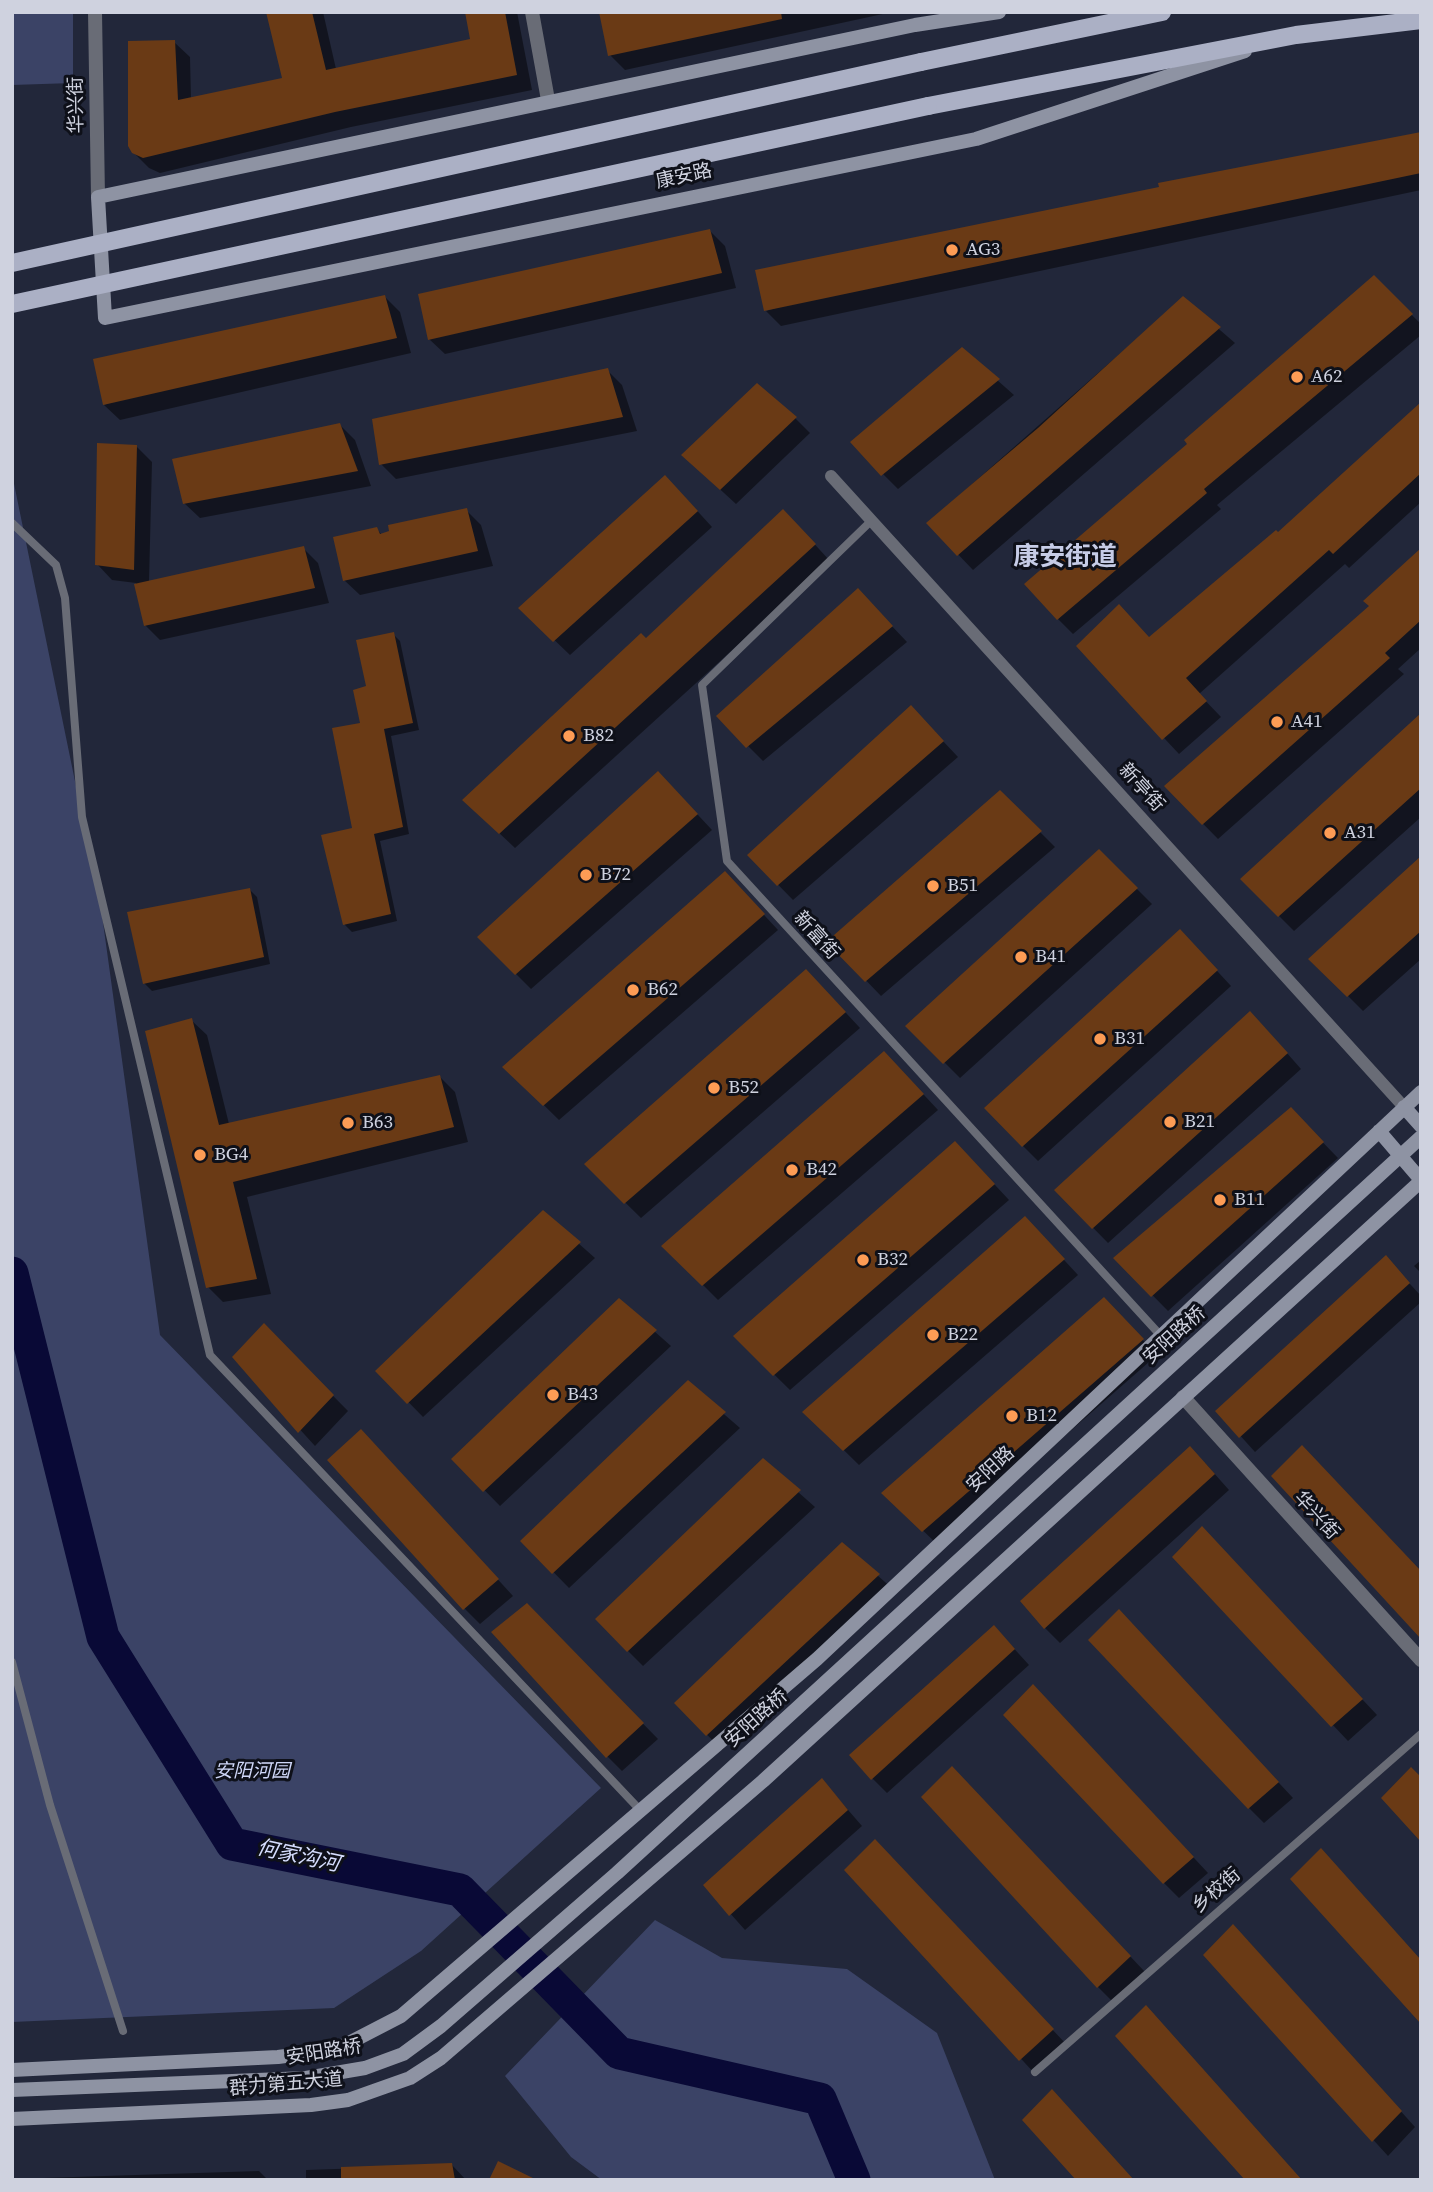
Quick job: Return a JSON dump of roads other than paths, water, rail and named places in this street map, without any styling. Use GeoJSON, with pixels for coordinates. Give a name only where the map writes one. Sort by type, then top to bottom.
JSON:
{"type":"FeatureCollection","features":[{"type":"Feature","properties":{"kind":"main road"},"geometry":{"type":"LineString","coordinates":[[98,197],[548,100],[915,25],[999,12]]}},
{"type":"Feature","properties":{"kind":"main road"},"geometry":{"type":"LineString","coordinates":[[12,263],[921,62],[1162,12]]}},
{"type":"Feature","properties":{"kind":"main road","name":"康安路"},"geometry":{"type":"LineString","coordinates":[[12,304],[928,106],[1296,35],[1421,20]]}},
{"type":"Feature","properties":{"kind":"main road","name":"康安路"},"geometry":{"type":"LineString","coordinates":[[98,197],[104,318],[976,139],[1296,35]]}},
{"type":"Feature","properties":{"kind":"main road","name":"安阳路"},"geometry":{"type":"LineString","coordinates":[[578,1865],[817,1659],[1421,1092]]}},
{"type":"Feature","properties":{"kind":"main road","name":"新亭街"},"geometry":{"type":"LineString","coordinates":[[1404,1107],[1421,1126]]}},
{"type":"Feature","properties":{"kind":"main road"},"geometry":{"type":"LineString","coordinates":[[1183,1397],[1421,1180],[1379,1130]]}},
{"type":"Feature","properties":{"kind":"main road","name":"安阳路桥"},"geometry":{"type":"LineString","coordinates":[[12,2090],[306,2078],[365,2068],[403,2054],[441,2026],[617,1873],[1421,1137]]}},
{"type":"Feature","properties":{"kind":"main road","name":"群力第五大道"},"geometry":{"type":"LineString","coordinates":[[12,2119],[311,2105],[348,2100],[410,2078],[469,2037],[773,1771],[1183,1397]]}},
{"type":"Feature","properties":{"kind":"main road","name":"群力第五大道"},"geometry":{"type":"LineString","coordinates":[[12,2070],[278,2057],[345,2045],[377,2031],[434,1991],[578,1865]]}},
{"type":"Feature","properties":{"kind":"street","name":"华兴街"},"geometry":{"type":"LineString","coordinates":[[96,12],[98,197]]}},
{"type":"Feature","properties":{"kind":"street"},"geometry":{"type":"LineString","coordinates":[[532,12],[548,100]]}},
{"type":"Feature","properties":{"kind":"street","name":"新亭街"},"geometry":{"type":"LineString","coordinates":[[831,476],[1404,1107]]}},
{"type":"Feature","properties":{"kind":"street","name":"华兴街"},"geometry":{"type":"LineString","coordinates":[[1183,1397],[1421,1660]]}},
{"type":"Feature","properties":{"kind":"lane","name":"新富街"},"geometry":{"type":"LineString","coordinates":[[872,520],[702,685],[727,861],[1162,1338]]}},
{"type":"Feature","properties":{"kind":"lane"},"geometry":{"type":"LineString","coordinates":[[12,523],[56,565],[65,598],[82,817],[210,1355],[641,1811]]}},
{"type":"Feature","properties":{"kind":"lane"},"geometry":{"type":"LineString","coordinates":[[12,1662],[50,1805],[123,2031]]}},
{"type":"Feature","properties":{"kind":"lane","name":"乡校街"},"geometry":{"type":"LineString","coordinates":[[1035,2073],[1421,1734]]}},
{"type":"Feature","properties":{"kind":"waterway","name":"何家沟河"},"geometry":{"type":"LineString","coordinates":[[12,1273],[103,1637],[232,1844],[460,1890],[619,2053],[820,2099],[854,2180]]}},
{"type":"Feature","properties":{"kind":"place","name":"AG3"},"geometry":{"type":"Point","coordinates":[952,250]}},
{"type":"Feature","properties":{"kind":"place","name":"A62"},"geometry":{"type":"Point","coordinates":[1297,377]}},
{"type":"Feature","properties":{"kind":"place","name":"A41"},"geometry":{"type":"Point","coordinates":[1277,722]}},
{"type":"Feature","properties":{"kind":"place","name":"B82"},"geometry":{"type":"Point","coordinates":[569,736]}},
{"type":"Feature","properties":{"kind":"place","name":"A31"},"geometry":{"type":"Point","coordinates":[1330,833]}},
{"type":"Feature","properties":{"kind":"place","name":"B72"},"geometry":{"type":"Point","coordinates":[586,875]}},
{"type":"Feature","properties":{"kind":"place","name":"B51"},"geometry":{"type":"Point","coordinates":[933,886]}},
{"type":"Feature","properties":{"kind":"place","name":"B41"},"geometry":{"type":"Point","coordinates":[1021,957]}},
{"type":"Feature","properties":{"kind":"place","name":"B62"},"geometry":{"type":"Point","coordinates":[633,990]}},
{"type":"Feature","properties":{"kind":"place","name":"B31"},"geometry":{"type":"Point","coordinates":[1100,1039]}},
{"type":"Feature","properties":{"kind":"place","name":"B52"},"geometry":{"type":"Point","coordinates":[714,1088]}},
{"type":"Feature","properties":{"kind":"place","name":"B21"},"geometry":{"type":"Point","coordinates":[1170,1122]}},
{"type":"Feature","properties":{"kind":"place","name":"B63"},"geometry":{"type":"Point","coordinates":[348,1123]}},
{"type":"Feature","properties":{"kind":"place","name":"BG4"},"geometry":{"type":"Point","coordinates":[200,1155]}},
{"type":"Feature","properties":{"kind":"place","name":"B42"},"geometry":{"type":"Point","coordinates":[792,1170]}},
{"type":"Feature","properties":{"kind":"place","name":"B11"},"geometry":{"type":"Point","coordinates":[1220,1200]}},
{"type":"Feature","properties":{"kind":"place","name":"B32"},"geometry":{"type":"Point","coordinates":[863,1260]}},
{"type":"Feature","properties":{"kind":"place","name":"B22"},"geometry":{"type":"Point","coordinates":[933,1335]}},
{"type":"Feature","properties":{"kind":"place","name":"B43"},"geometry":{"type":"Point","coordinates":[553,1395]}},
{"type":"Feature","properties":{"kind":"place","name":"B12"},"geometry":{"type":"Point","coordinates":[1012,1416]}},
{"type":"Feature","properties":{"kind":"district","name":"康安街道"},"geometry":{"type":"Point","coordinates":[1065,558]}},
{"type":"Feature","properties":{"kind":"park label","name":"安阳河园"},"geometry":{"type":"Point","coordinates":[252,1772]}}]}
